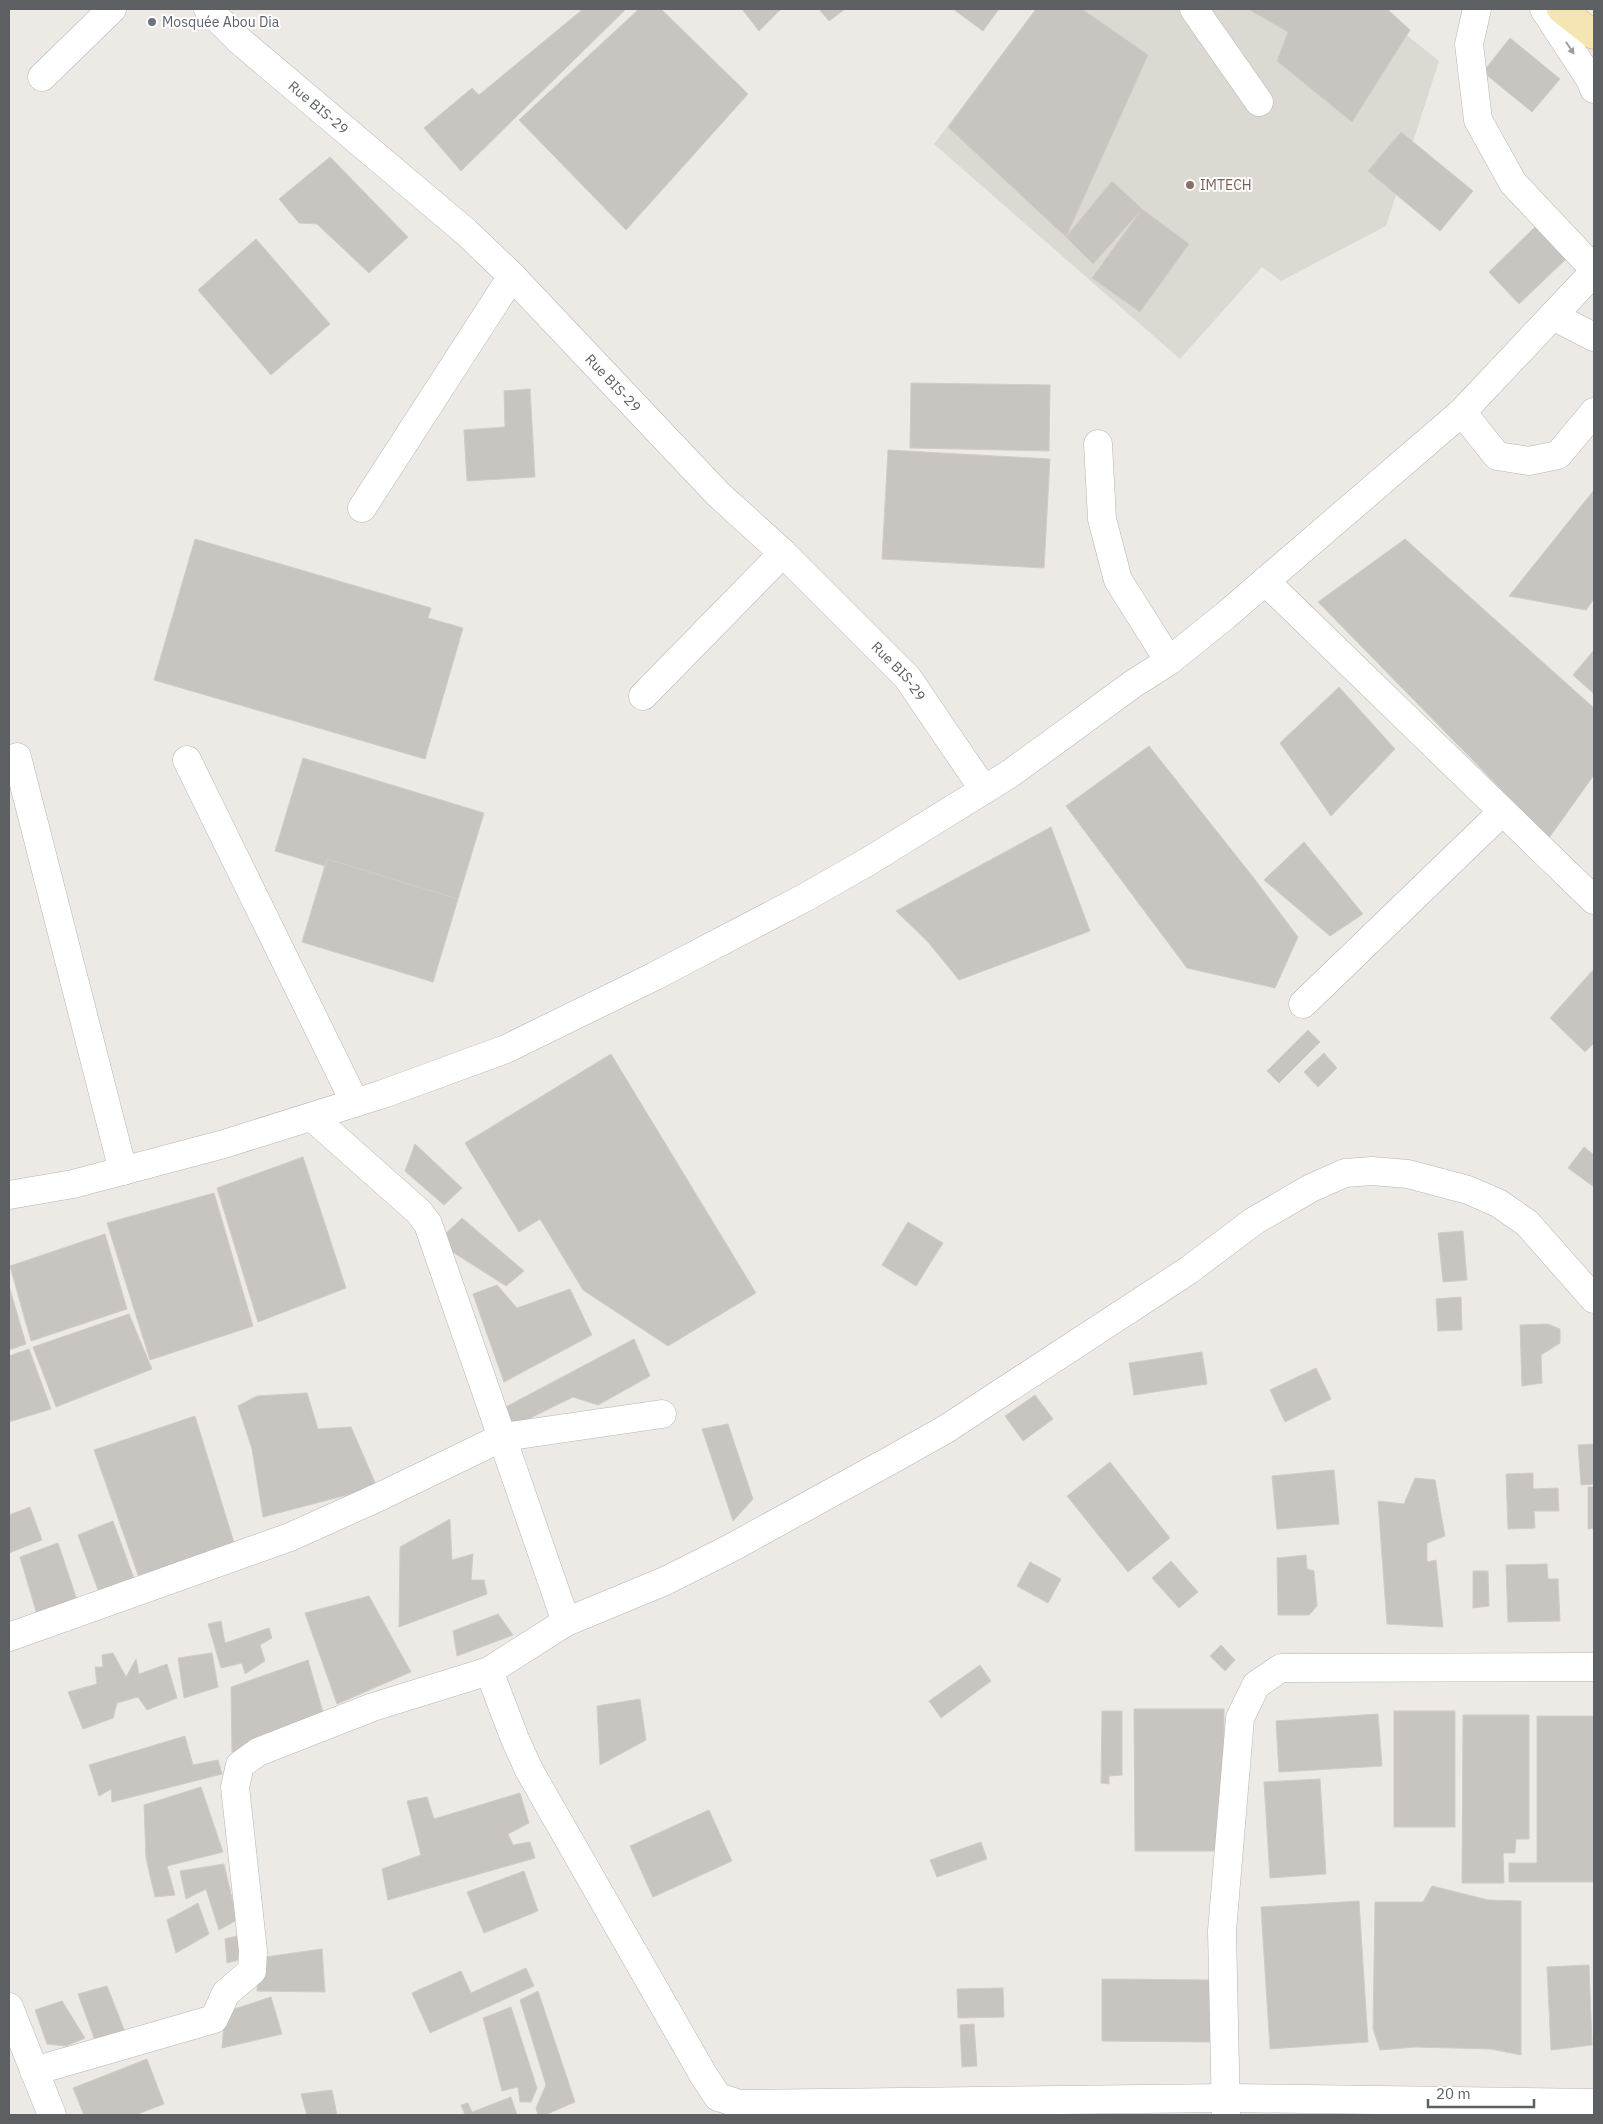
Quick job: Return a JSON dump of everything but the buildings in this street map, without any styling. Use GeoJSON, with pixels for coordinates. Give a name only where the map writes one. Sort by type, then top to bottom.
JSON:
{"type":"FeatureCollection","features":[{"type":"Feature","properties":{"kind":"main road"},"geometry":{"type":"LineString","coordinates":[[1561,9],[1594,35]]}},
{"type":"Feature","properties":{"kind":"street"},"geometry":{"type":"LineString","coordinates":[[42,77],[112,9]]}},
{"type":"Feature","properties":{"kind":"street","name":"Rue BIS-29"},"geometry":{"type":"LineString","coordinates":[[208,9],[240,40],[466,232],[512,276],[718,494],[782,553],[907,677],[984,790]]}},
{"type":"Feature","properties":{"kind":"street"},"geometry":{"type":"LineString","coordinates":[[1194,9],[1259,102]]}},
{"type":"Feature","properties":{"kind":"street"},"geometry":{"type":"LineString","coordinates":[[9,1194],[73,1184],[224,1144],[355,1103],[506,1049],[655,976],[806,897],[869,861],[984,790],[1133,684],[1169,661],[1462,412],[1591,276],[1513,183],[1478,120],[1469,44],[1477,9]]}},
{"type":"Feature","properties":{"kind":"street"},"geometry":{"type":"LineString","coordinates":[[1544,9],[1590,79],[1594,89]]}},
{"type":"Feature","properties":{"kind":"street"},"geometry":{"type":"LineString","coordinates":[[362,508],[512,276]]}},
{"type":"Feature","properties":{"kind":"street"},"geometry":{"type":"LineString","coordinates":[[1552,316],[1594,338]]}},
{"type":"Feature","properties":{"kind":"street"},"geometry":{"type":"LineString","coordinates":[[1462,412],[1497,456],[1529,461],[1558,455],[1594,412]]}},
{"type":"Feature","properties":{"kind":"street"},"geometry":{"type":"LineString","coordinates":[[1098,444],[1102,519],[1118,580],[1169,661]]}},
{"type":"Feature","properties":{"kind":"street"},"geometry":{"type":"LineString","coordinates":[[643,696],[782,553]]}},
{"type":"Feature","properties":{"kind":"street"},"geometry":{"type":"LineString","coordinates":[[1265,581],[1594,900]]}},
{"type":"Feature","properties":{"kind":"street"},"geometry":{"type":"LineString","coordinates":[[17,757],[123,1171]]}},
{"type":"Feature","properties":{"kind":"street"},"geometry":{"type":"LineString","coordinates":[[187,760],[355,1103]]}},
{"type":"Feature","properties":{"kind":"street"},"geometry":{"type":"LineString","coordinates":[[1303,1004],[1502,812]]}},
{"type":"Feature","properties":{"kind":"street"},"geometry":{"type":"LineString","coordinates":[[312,1117],[419,1212],[428,1224],[566,1622]]}},
{"type":"Feature","properties":{"kind":"street"},"geometry":{"type":"LineString","coordinates":[[34,2071],[214,2019],[226,1993],[252,1971],[253,1950],[235,1787],[240,1765],[258,1752],[373,1708],[489,1671],[566,1622],[665,1581],[721,1553],[946,1429],[1189,1270],[1254,1221],[1311,1188],[1345,1173],[1372,1171],[1408,1174],[1468,1190],[1498,1203],[1527,1223],[1594,1299]]}},
{"type":"Feature","properties":{"kind":"street"},"geometry":{"type":"LineString","coordinates":[[9,1637],[290,1537],[381,1496],[503,1437],[662,1414]]}},
{"type":"Feature","properties":{"kind":"street"},"geometry":{"type":"LineString","coordinates":[[1226,2106],[1222,1931],[1240,1718],[1256,1685],[1281,1668],[1594,1667]]}},
{"type":"Feature","properties":{"kind":"street"},"geometry":{"type":"LineString","coordinates":[[489,1671],[529,1770],[704,2076],[718,2097],[740,2104],[1226,2106],[1594,2103]]}},
{"type":"Feature","properties":{"kind":"street"},"geometry":{"type":"LineString","coordinates":[[9,2006],[52,2115]]}},
{"type":"Feature","properties":{"kind":"shaded area","name":"IMTECH"},"geometry":{"type":"Polygon","coordinates":[[[1036,9],[1374,9],[1439,61],[1386,226],[1281,281],[1262,267],[1180,359],[934,144],[1036,9]]]}},
{"type":"Feature","properties":{"kind":"place","name":"Mosquée Abou Dia"},"geometry":{"type":"Point","coordinates":[152,22]}},
{"type":"Feature","properties":{"kind":"place","name":"IMTECH"},"geometry":{"type":"Point","coordinates":[1190,185]}}]}
